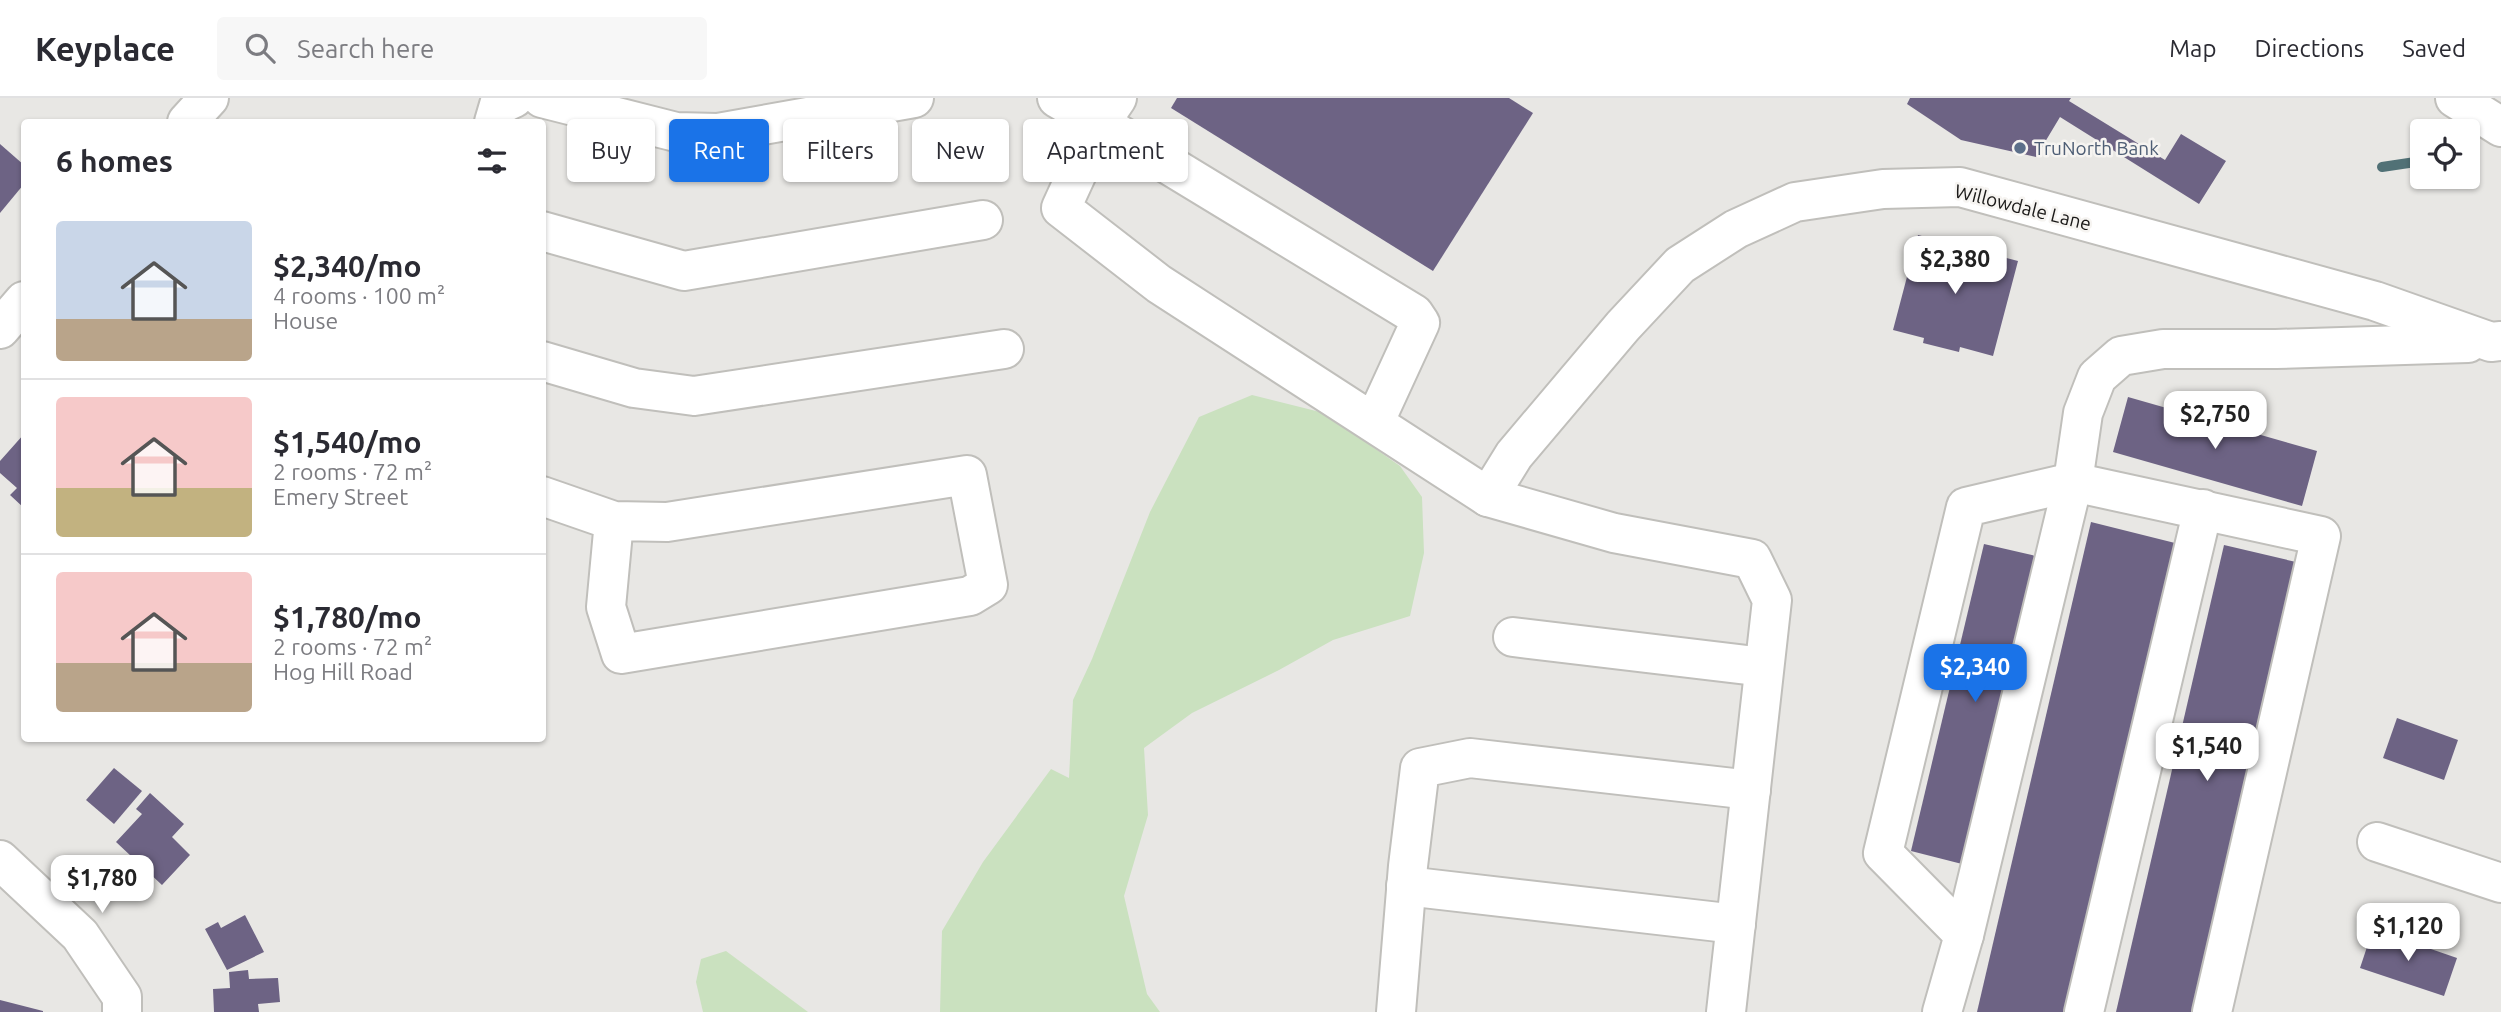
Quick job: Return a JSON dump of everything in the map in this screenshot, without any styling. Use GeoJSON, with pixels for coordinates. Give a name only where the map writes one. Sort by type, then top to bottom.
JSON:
{"type":"FeatureCollection","features":[{"type":"Feature","properties":{"kind":"main road"},"geometry":{"type":"LineString","coordinates":[[190,119],[209,98]]}},
{"type":"Feature","properties":{"kind":"main road"},"geometry":{"type":"LineString","coordinates":[[495,119],[499,105],[514,98]]}},
{"type":"Feature","properties":{"kind":"main road"},"geometry":{"type":"LineString","coordinates":[[542,98],[676,132],[718,133],[914,98]]}},
{"type":"Feature","properties":{"kind":"main road"},"geometry":{"type":"LineString","coordinates":[[1057,98],[1109,111],[1414,314],[1420,323],[1374,423]]}},
{"type":"Feature","properties":{"kind":"main road"},"geometry":{"type":"LineString","coordinates":[[2455,98],[2501,127]]}},
{"type":"Feature","properties":{"kind":"main road"},"geometry":{"type":"LineString","coordinates":[[1109,111],[1061,208],[1159,284],[1488,497],[1614,533],[1752,559],[1772,600],[1726,1012]]}},
{"type":"Feature","properties":{"kind":"main road","name":"Willowdale Lane"},"geometry":{"type":"LineString","coordinates":[[1488,497],[1514,455],[1623,326],[1680,265],[1736,229],[1795,202],[1883,189],[1960,187],[2375,302],[2496,341]]}},
{"type":"Feature","properties":{"kind":"main road"},"geometry":{"type":"LineString","coordinates":[[546,232],[684,271],[984,220]]}},
{"type":"Feature","properties":{"kind":"main road"},"geometry":{"type":"LineString","coordinates":[[0,329],[21,304]]}},
{"type":"Feature","properties":{"kind":"main road"},"geometry":{"type":"LineString","coordinates":[[1942,1012],[1964,935],[2073,482],[2083,412],[2097,377],[2121,356],[2163,349],[2276,349],[2496,341]]}},
{"type":"Feature","properties":{"kind":"main road"},"geometry":{"type":"LineString","coordinates":[[546,362],[634,388],[694,396],[1004,349]]}},
{"type":"Feature","properties":{"kind":"main road"},"geometry":{"type":"LineString","coordinates":[[546,497],[614,521],[667,522],[967,475],[988,585],[970,596],[621,654],[606,607],[614,521]]}},
{"type":"Feature","properties":{"kind":"main road"},"geometry":{"type":"LineString","coordinates":[[1964,935],[1883,853],[1966,507],[2073,482],[2321,536],[2212,1012]]}},
{"type":"Feature","properties":{"kind":"main road"},"geometry":{"type":"LineString","coordinates":[[2084,1012],[2203,509]]}},
{"type":"Feature","properties":{"kind":"main road"},"geometry":{"type":"LineString","coordinates":[[1513,637],[1764,667]]}},
{"type":"Feature","properties":{"kind":"main road"},"geometry":{"type":"LineString","coordinates":[[1396,1012],[1406,886],[1420,768],[1470,758],[1751,790]]}},
{"type":"Feature","properties":{"kind":"main road"},"geometry":{"type":"LineString","coordinates":[[2378,842],[2501,883]]}},
{"type":"Feature","properties":{"kind":"main road"},"geometry":{"type":"LineString","coordinates":[[0,860],[80,935],[122,997],[122,1012]]}},
{"type":"Feature","properties":{"kind":"main road"},"geometry":{"type":"LineString","coordinates":[[1406,886],[1736,925]]}},
{"type":"Feature","properties":{"kind":"green space"},"geometry":{"type":"Polygon","coordinates":[[[1252,395],[1324,413],[1400,466],[1422,497],[1424,553],[1410,616],[1333,640],[1192,713],[1144,748],[1148,815],[1124,896],[1147,994],[1160,1012],[940,1012],[942,931],[983,862],[1051,769],[1069,778],[1073,700],[1150,512],[1199,417],[1252,395]]]}},
{"type":"Feature","properties":{"kind":"green space"},"geometry":{"type":"Polygon","coordinates":[[[726,951],[808,1012],[703,1012],[696,982],[701,959],[726,951]]]}},
{"type":"Feature","properties":{"kind":"building"},"geometry":{"type":"Polygon","coordinates":[[[1177,98],[1509,98],[1533,113],[1433,271],[1171,108],[1177,98]]]}},
{"type":"Feature","properties":{"kind":"building","name":"TruNorth Bank"},"geometry":{"type":"Polygon","coordinates":[[[1910,98],[2071,98],[2069,101],[2165,160],[2181,134],[2226,161],[2199,204],[2060,117],[2036,157],[1961,140],[1907,104],[1910,98]]]}},
{"type":"Feature","properties":{"kind":"building"},"geometry":{"type":"Polygon","coordinates":[[[0,144],[21,162],[21,188],[0,213],[0,144]]]}},
{"type":"Feature","properties":{"kind":"building"},"geometry":{"type":"Polygon","coordinates":[[[1918,235],[2018,261],[1993,356],[1960,347],[1959,352],[1923,343],[1924,338],[1893,330],[1918,235]]]}},
{"type":"Feature","properties":{"kind":"building"},"geometry":{"type":"Polygon","coordinates":[[[2128,397],[2317,451],[2302,506],[2113,452],[2128,397]]]}},
{"type":"Feature","properties":{"kind":"building"},"geometry":{"type":"Polygon","coordinates":[[[21,437],[21,505],[10,495],[17,488],[0,473],[0,461],[21,437]]]}},
{"type":"Feature","properties":{"kind":"building"},"geometry":{"type":"Polygon","coordinates":[[[2091,522],[2179,544],[2070,1012],[1977,1012],[2091,522]]]}},
{"type":"Feature","properties":{"kind":"building"},"geometry":{"type":"Polygon","coordinates":[[[1984,544],[2040,557],[1966,865],[1911,851],[1984,544]]]}},
{"type":"Feature","properties":{"kind":"building"},"geometry":{"type":"Polygon","coordinates":[[[2224,545],[2296,562],[2192,1012],[2116,1012],[2224,545]]]}},
{"type":"Feature","properties":{"kind":"building"},"geometry":{"type":"Polygon","coordinates":[[[2397,718],[2458,740],[2444,780],[2383,758],[2397,718]]]}},
{"type":"Feature","properties":{"kind":"building"},"geometry":{"type":"Polygon","coordinates":[[[114,768],[142,791],[114,824],[86,800],[114,768]]]}},
{"type":"Feature","properties":{"kind":"building"},"geometry":{"type":"Polygon","coordinates":[[[150,793],[184,824],[172,837],[190,855],[162,885],[116,842],[142,814],[136,809],[150,793]]]}},
{"type":"Feature","properties":{"kind":"building"},"geometry":{"type":"Polygon","coordinates":[[[245,915],[264,952],[227,970],[205,929],[218,922],[221,928],[245,915]]]}},
{"type":"Feature","properties":{"kind":"building"},"geometry":{"type":"Polygon","coordinates":[[[2373,929],[2457,958],[2444,996],[2360,968],[2373,929]]]}},
{"type":"Feature","properties":{"kind":"building"},"geometry":{"type":"Polygon","coordinates":[[[248,970],[249,979],[278,978],[280,1002],[258,1004],[259,1012],[214,1012],[213,989],[230,988],[229,972],[248,970]]]}},
{"type":"Feature","properties":{"kind":"building"},"geometry":{"type":"Polygon","coordinates":[[[0,1000],[43,1011],[43,1012],[0,1012],[0,1000]]]}},
{"type":"Feature","properties":{"kind":"waterway"},"geometry":{"type":"LineString","coordinates":[[2382,167],[2410,163]]}},
{"type":"Feature","properties":{"kind":"place","name":"TruNorth Bank"},"geometry":{"type":"Point","coordinates":[2020,148]}}]}
